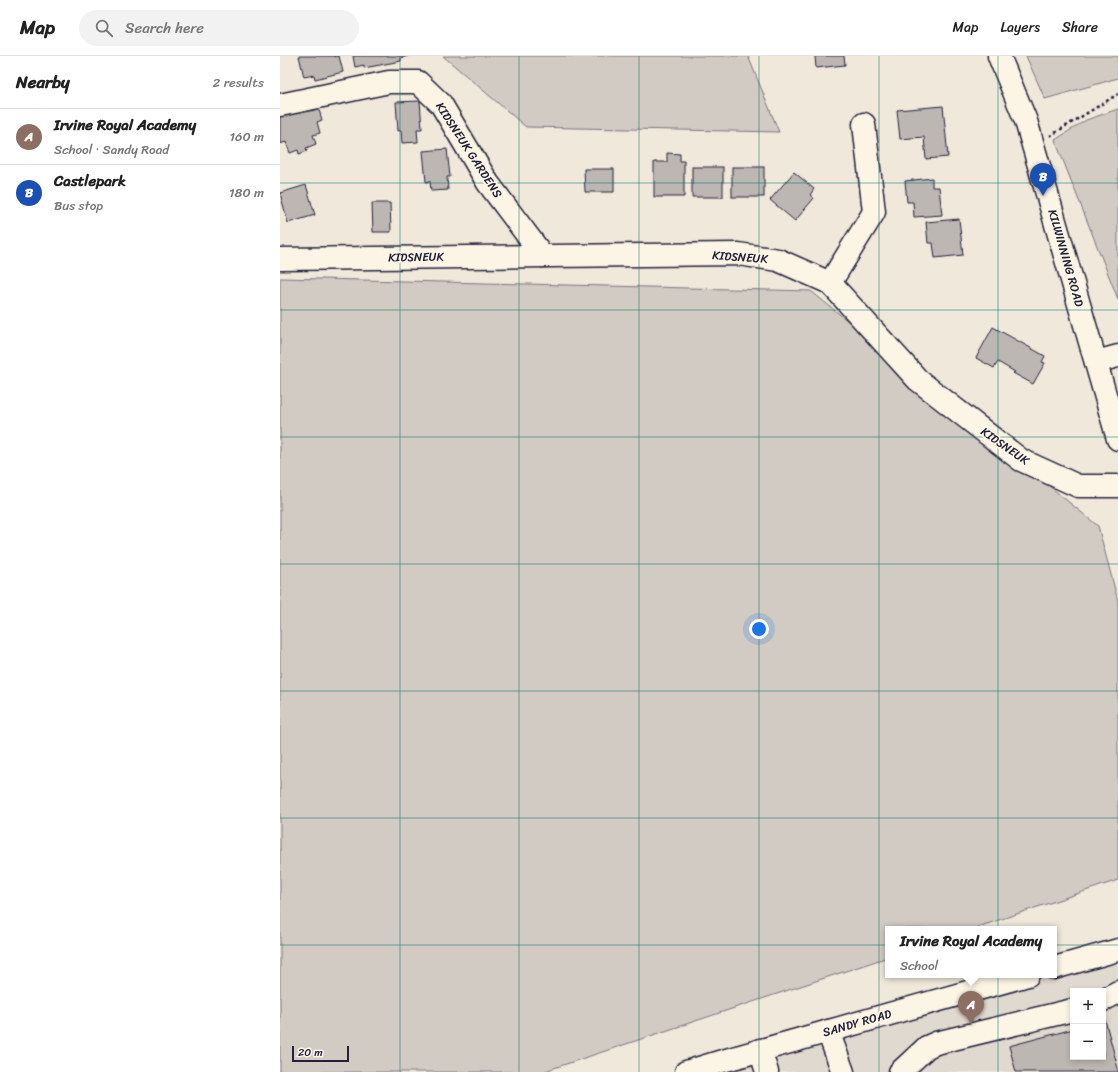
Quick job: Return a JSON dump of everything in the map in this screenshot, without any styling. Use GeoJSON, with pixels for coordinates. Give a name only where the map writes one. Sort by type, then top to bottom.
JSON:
{"type":"FeatureCollection","features":[{"type":"Feature","properties":{"kind":"street","name":"KILWINNING ROAD"},"geometry":{"type":"LineString","coordinates":[[999,56],[1026,121],[1118,439]]}},
{"type":"Feature","properties":{"kind":"street","name":"KIDSNEUK GARDENS"},"geometry":{"type":"LineString","coordinates":[[280,105],[389,82],[418,82],[441,104],[488,182],[543,256]]}},
{"type":"Feature","properties":{"kind":"street"},"geometry":{"type":"LineString","coordinates":[[830,282],[874,212],[864,124]]}},
{"type":"Feature","properties":{"kind":"street","name":"KIDSNEUK"},"geometry":{"type":"LineString","coordinates":[[280,258],[738,254],[778,260],[830,282],[918,380],[1021,460],[1078,486],[1118,486]]}},
{"type":"Feature","properties":{"kind":"street"},"geometry":{"type":"LineString","coordinates":[[1096,362],[1118,356]]}},
{"type":"Feature","properties":{"kind":"street"},"geometry":{"type":"LineString","coordinates":[[1057,967],[1118,950]]}},
{"type":"Feature","properties":{"kind":"street","name":"SANDY ROAD"},"geometry":{"type":"LineString","coordinates":[[686,1072],[1017,978]]}},
{"type":"Feature","properties":{"kind":"street"},"geometry":{"type":"LineString","coordinates":[[1106,998],[1118,992]]}},
{"type":"Feature","properties":{"kind":"street"},"geometry":{"type":"LineString","coordinates":[[900,1072],[927,1047],[936,1043],[1070,1011]]}},
{"type":"Feature","properties":{"kind":"street"},"geometry":{"type":"LineString","coordinates":[[828,1031],[843,1072]]}},
{"type":"Feature","properties":{"kind":"street"},"geometry":{"type":"LineString","coordinates":[[760,1050],[767,1072]]}},
{"type":"Feature","properties":{"kind":"path"},"geometry":{"type":"LineString","coordinates":[[1033,146],[1118,94]]}},
{"type":"Feature","properties":{"kind":"shaded area"},"geometry":{"type":"Polygon","coordinates":[[[443,56],[748,56],[779,132],[526,127],[443,56]]]}},
{"type":"Feature","properties":{"kind":"shaded area"},"geometry":{"type":"Polygon","coordinates":[[[1026,56],[1118,56],[1118,78],[1045,99],[1026,56]]]}},
{"type":"Feature","properties":{"kind":"shaded area"},"geometry":{"type":"Polygon","coordinates":[[[1118,109],[1118,299],[1055,140],[1086,120],[1118,109]]]}},
{"type":"Feature","properties":{"kind":"shaded area"},"geometry":{"type":"Polygon","coordinates":[[[280,278],[811,291],[1098,526],[1118,601],[1118,880],[981,926],[885,926],[885,958],[542,1072],[280,1072],[280,278]]]}},
{"type":"Feature","properties":{"kind":"shaded area"},"geometry":{"type":"Polygon","coordinates":[[[1118,951],[1118,1072],[706,1072],[1027,978],[1057,978],[1057,974],[1118,951]]]}},
{"type":"Feature","properties":{"kind":"building"},"geometry":{"type":"Polygon","coordinates":[[[299,56],[339,56],[343,72],[315,79],[314,75],[304,77],[299,56]]]}},
{"type":"Feature","properties":{"kind":"building"},"geometry":{"type":"Polygon","coordinates":[[[353,56],[408,56],[401,58],[401,61],[364,68],[364,65],[355,67],[353,56]]]}},
{"type":"Feature","properties":{"kind":"building"},"geometry":{"type":"Polygon","coordinates":[[[815,56],[844,56],[845,65],[816,68],[815,56]]]}},
{"type":"Feature","properties":{"kind":"building"},"geometry":{"type":"Polygon","coordinates":[[[420,101],[422,129],[417,129],[418,142],[402,143],[401,130],[398,131],[396,102],[420,101]]]}},
{"type":"Feature","properties":{"kind":"building"},"geometry":{"type":"Polygon","coordinates":[[[317,103],[322,120],[317,122],[320,133],[313,135],[316,144],[306,148],[307,151],[299,154],[298,150],[290,153],[286,142],[280,144],[280,114],[317,103]]]}},
{"type":"Feature","properties":{"kind":"building"},"geometry":{"type":"Polygon","coordinates":[[[943,106],[948,157],[926,159],[924,137],[900,139],[897,110],[943,106]]]}},
{"type":"Feature","properties":{"kind":"building"},"geometry":{"type":"Polygon","coordinates":[[[447,149],[450,177],[447,177],[448,190],[431,191],[430,181],[426,182],[423,151],[447,149]]]}},
{"type":"Feature","properties":{"kind":"building"},"geometry":{"type":"Polygon","coordinates":[[[667,153],[680,154],[680,161],[684,161],[684,197],[654,197],[654,162],[667,162],[667,153]]]}},
{"type":"Feature","properties":{"kind":"building"},"geometry":{"type":"Polygon","coordinates":[[[692,167],[723,167],[723,197],[692,197],[692,167]]]}},
{"type":"Feature","properties":{"kind":"building"},"geometry":{"type":"Polygon","coordinates":[[[732,167],[764,167],[764,197],[732,197],[732,167]]]}},
{"type":"Feature","properties":{"kind":"building"},"geometry":{"type":"Polygon","coordinates":[[[584,169],[614,169],[614,192],[585,192],[584,169]]]}},
{"type":"Feature","properties":{"kind":"building"},"geometry":{"type":"Polygon","coordinates":[[[794,172],[814,189],[810,195],[814,198],[795,221],[770,200],[794,172]]]}},
{"type":"Feature","properties":{"kind":"building"},"geometry":{"type":"Polygon","coordinates":[[[932,178],[932,187],[939,187],[942,215],[914,217],[913,202],[907,202],[905,181],[932,178]]]}},
{"type":"Feature","properties":{"kind":"building"},"geometry":{"type":"Polygon","coordinates":[[[306,185],[315,215],[288,223],[280,193],[306,185]]]}},
{"type":"Feature","properties":{"kind":"building"},"geometry":{"type":"Polygon","coordinates":[[[372,203],[390,203],[391,232],[373,232],[372,203]]]}},
{"type":"Feature","properties":{"kind":"building"},"geometry":{"type":"Polygon","coordinates":[[[959,219],[963,255],[935,258],[933,243],[928,243],[926,222],[959,219]]]}},
{"type":"Feature","properties":{"kind":"building"},"geometry":{"type":"Polygon","coordinates":[[[993,327],[1045,356],[1042,362],[1045,363],[1033,384],[1013,373],[1015,372],[998,362],[994,368],[976,358],[993,327]]]}},
{"type":"Feature","properties":{"kind":"building"},"geometry":{"type":"Polygon","coordinates":[[[1106,1024],[1118,1072],[1016,1072],[1009,1046],[1070,1030],[1070,1060],[1106,1060],[1106,1024]]]}},
{"type":"Feature","properties":{"kind":"place","name":"Castlepark"},"geometry":{"type":"Point","coordinates":[1043,196]}},
{"type":"Feature","properties":{"kind":"place","name":"Irvine Royal Academy"},"geometry":{"type":"Point","coordinates":[971,1024]}}]}
